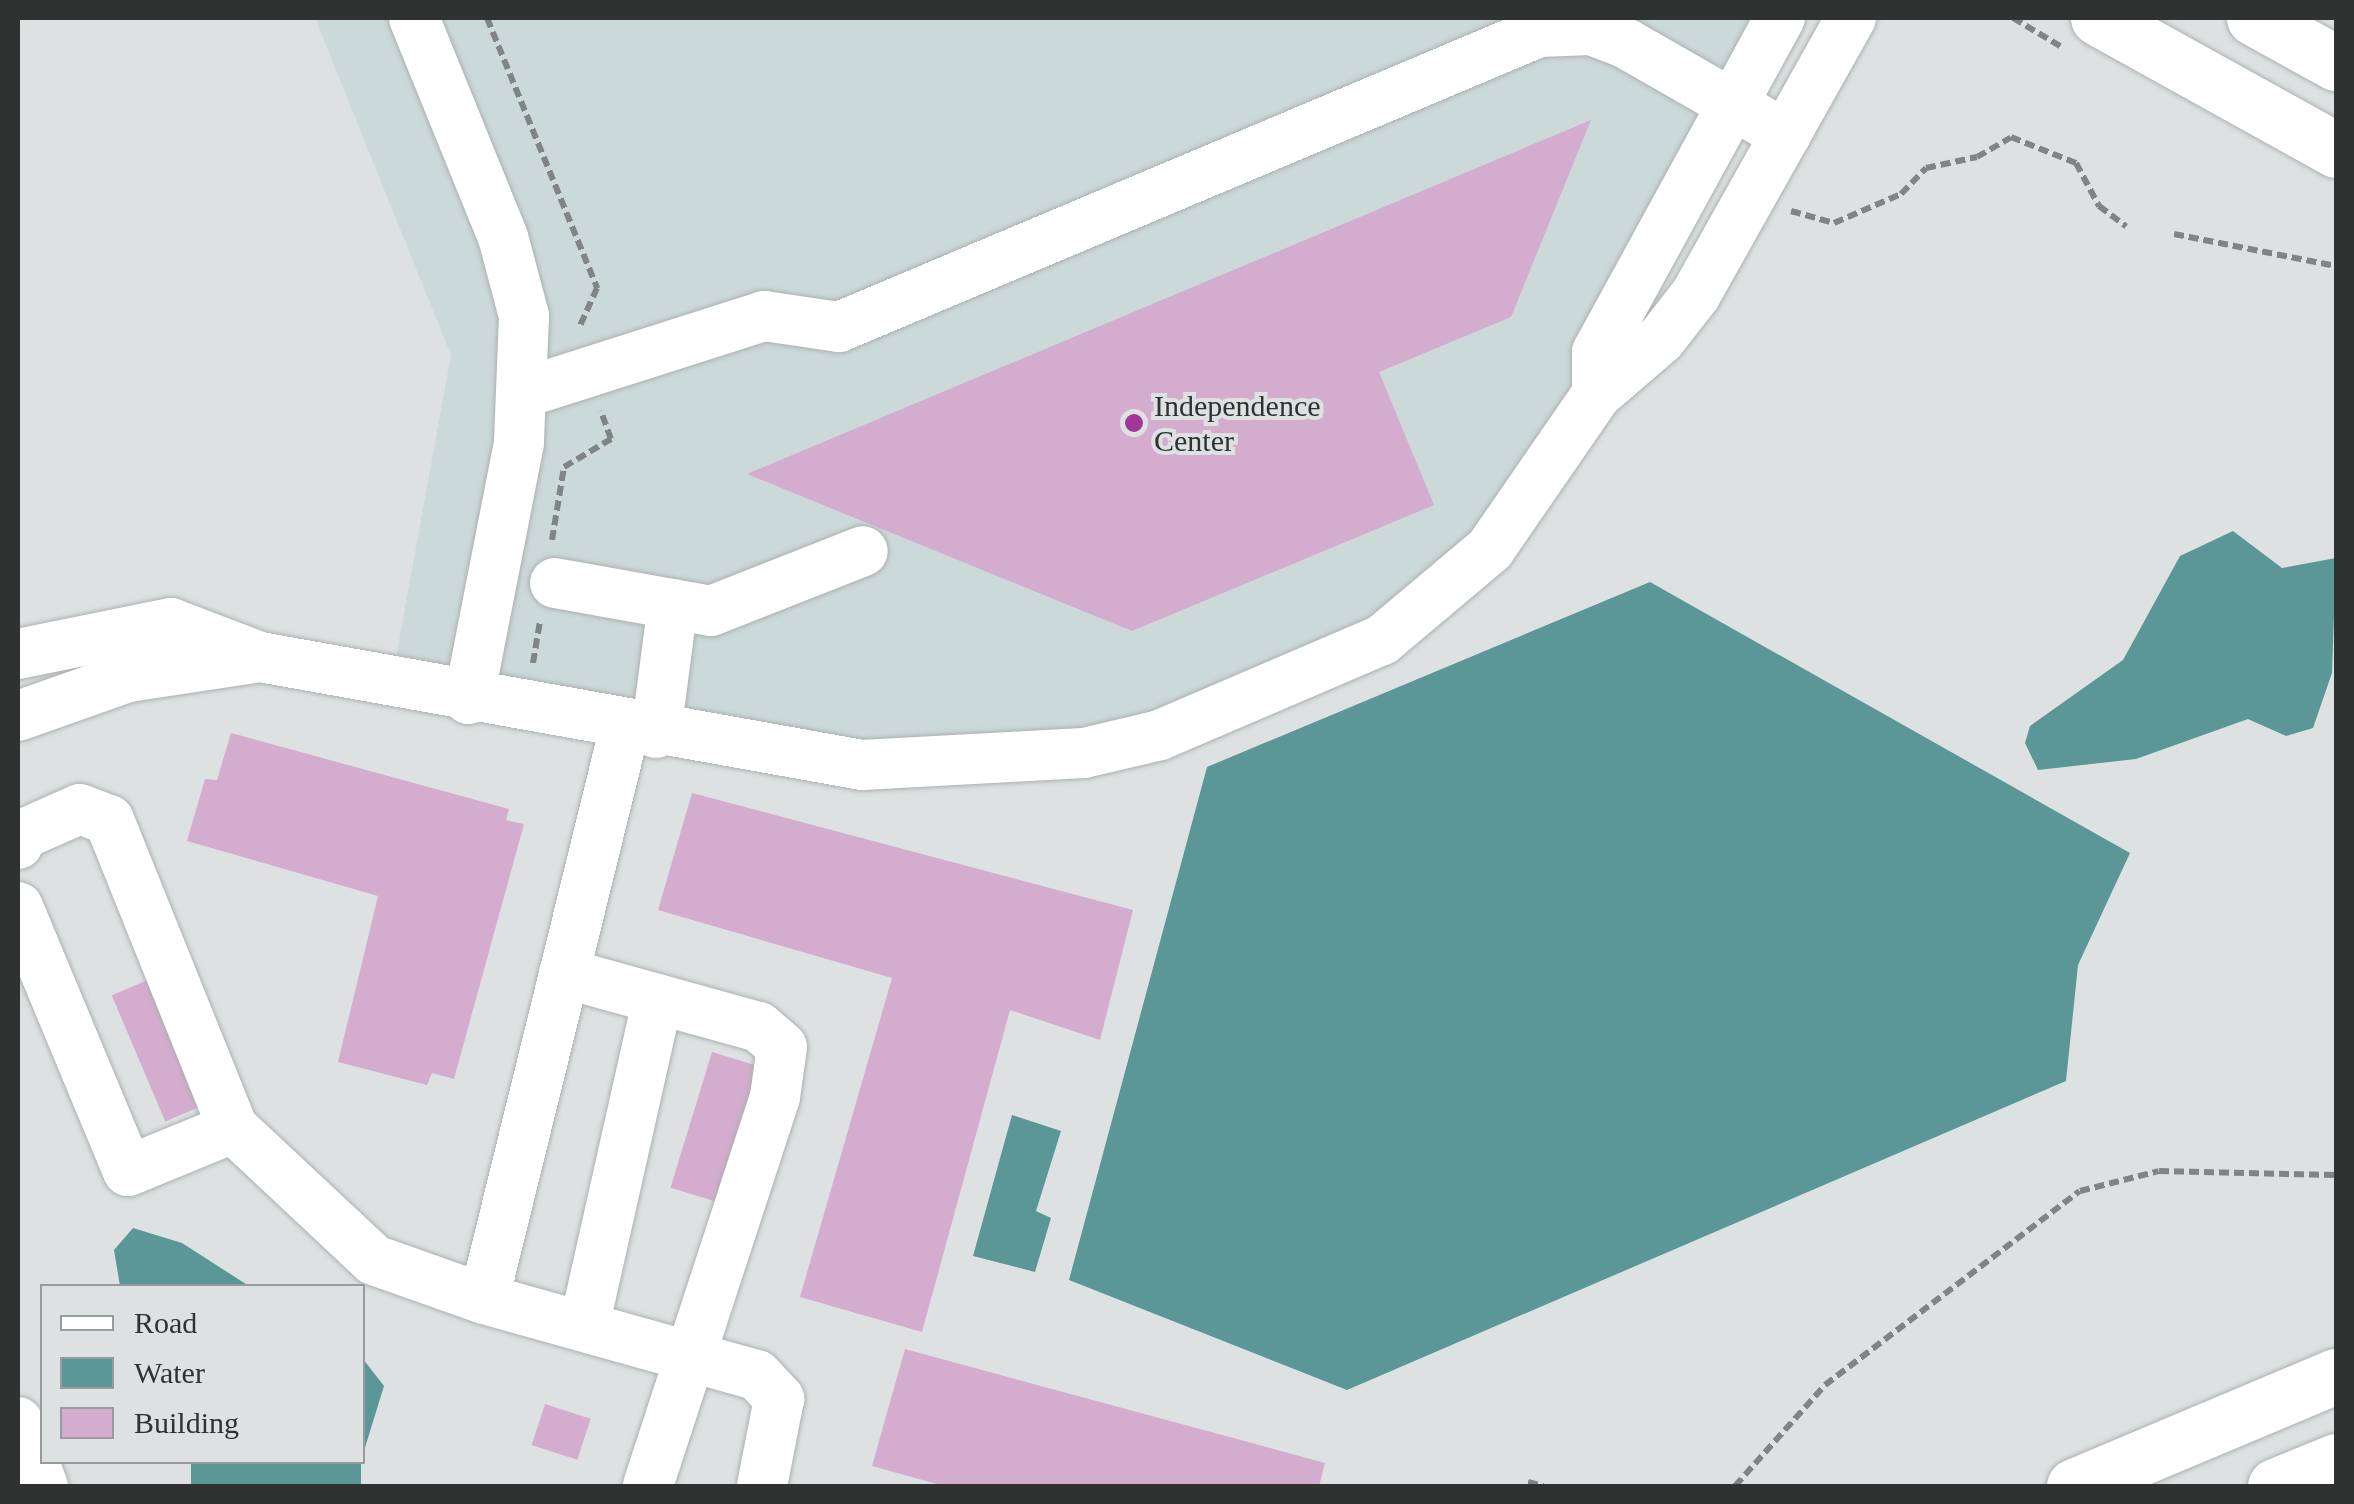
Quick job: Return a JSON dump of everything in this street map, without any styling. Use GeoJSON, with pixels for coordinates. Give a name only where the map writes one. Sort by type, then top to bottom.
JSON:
{"type":"FeatureCollection","features":[{"type":"Feature","properties":{"kind":"main road"},"geometry":{"type":"LineString","coordinates":[[2098,18],[2336,150]]}},
{"type":"Feature","properties":{"kind":"main road"},"geometry":{"type":"LineString","coordinates":[[2254,18],[2336,62]]}},
{"type":"Feature","properties":{"kind":"main road"},"geometry":{"type":"LineString","coordinates":[[2074,1486],[2336,1376]]}},
{"type":"Feature","properties":{"kind":"main road"},"geometry":{"type":"LineString","coordinates":[[2276,1486],[2336,1461]]}},
{"type":"Feature","properties":{"kind":"street"},"geometry":{"type":"LineString","coordinates":[[414,18],[512,264],[526,392],[469,699]]}},
{"type":"Feature","properties":{"kind":"street"},"geometry":{"type":"LineString","coordinates":[[1596,394],[1597,352],[1780,18]]}},
{"type":"Feature","properties":{"kind":"street"},"geometry":{"type":"LineString","coordinates":[[18,654],[171,623],[260,658],[641,730],[862,765],[1084,753],[1160,735],[1382,640],[1428,610],[1490,549],[1596,394],[1662,339],[1754,195],[1852,18]]}},
{"type":"Feature","properties":{"kind":"street"},"geometry":{"type":"LineString","coordinates":[[526,392],[764,316],[840,327],[1540,32],[1591,30],[1786,134]]}},
{"type":"Feature","properties":{"kind":"street"},"geometry":{"type":"LineString","coordinates":[[555,583],[711,611],[863,551]]}},
{"type":"Feature","properties":{"kind":"street"},"geometry":{"type":"LineString","coordinates":[[484,1299],[564,973],[641,730],[674,604]]}},
{"type":"Feature","properties":{"kind":"street"},"geometry":{"type":"LineString","coordinates":[[18,716],[128,677],[260,658]]}},
{"type":"Feature","properties":{"kind":"street"},"geometry":{"type":"LineString","coordinates":[[18,844],[21,834],[80,810],[109,820],[232,1128],[374,1260],[484,1299],[689,1350],[757,1375],[779,1399],[762,1486]]}},
{"type":"Feature","properties":{"kind":"street"},"geometry":{"type":"LineString","coordinates":[[18,908],[128,1171],[232,1128]]}},
{"type":"Feature","properties":{"kind":"street"},"geometry":{"type":"LineString","coordinates":[[564,973],[759,1027],[782,1048],[775,1097],[689,1350],[648,1486]]}},
{"type":"Feature","properties":{"kind":"street"},"geometry":{"type":"LineString","coordinates":[[586,1322],[658,999]]}},
{"type":"Feature","properties":{"kind":"street"},"geometry":{"type":"LineString","coordinates":[[18,1422],[43,1486]]}},
{"type":"Feature","properties":{"kind":"path"},"geometry":{"type":"LineString","coordinates":[[1754,195],[1834,223],[1900,194],[1926,168],[1978,157],[2012,137],[2076,163],[2099,206],[2126,226]]}},
{"type":"Feature","properties":{"kind":"path"},"geometry":{"type":"LineString","coordinates":[[2174,234],[2336,266]]}},
{"type":"Feature","properties":{"kind":"path"},"geometry":{"type":"LineString","coordinates":[[1736,1486],[1825,1385],[2080,1191],[2159,1171],[2336,1175]]}},
{"type":"Feature","properties":{"kind":"path"},"geometry":{"type":"LineString","coordinates":[[1528,1482],[1544,1486]]}},
{"type":"Feature","properties":{"kind":"shaded area"},"geometry":{"type":"Polygon","coordinates":[[[315,18],[1805,18],[1524,522],[1397,635],[1045,754],[794,750],[391,685],[451,355],[315,18]]]}},
{"type":"Feature","properties":{"kind":"water"},"geometry":{"type":"Polygon","coordinates":[[[2233,531],[2282,568],[2336,558],[2332,673],[2313,728],[2286,736],[2248,719],[2136,759],[2038,770],[2025,743],[2030,726],[2123,660],[2180,556],[2233,531]]]}},
{"type":"Feature","properties":{"kind":"water"},"geometry":{"type":"Polygon","coordinates":[[[1650,582],[2130,853],[2078,965],[2066,1081],[1347,1390],[1069,1280],[1207,767],[1650,582]]]}},
{"type":"Feature","properties":{"kind":"water"},"geometry":{"type":"Polygon","coordinates":[[[1012,1115],[1061,1131],[1036,1211],[1051,1218],[1035,1272],[973,1256],[1012,1115]]]}},
{"type":"Feature","properties":{"kind":"water"},"geometry":{"type":"Polygon","coordinates":[[[133,1228],[182,1243],[246,1284],[120,1284],[114,1250],[133,1228]]]}},
{"type":"Feature","properties":{"kind":"water"},"geometry":{"type":"Polygon","coordinates":[[[365,1362],[384,1386],[365,1448],[365,1362]]]}},
{"type":"Feature","properties":{"kind":"water"},"geometry":{"type":"Polygon","coordinates":[[[191,1464],[361,1464],[361,1486],[191,1486],[191,1464]]]}},
{"type":"Feature","properties":{"kind":"building","name":"Independence Center"},"geometry":{"type":"Polygon","coordinates":[[[1591,120],[1511,317],[1379,372],[1434,505],[1132,631],[747,474],[1591,120]]]}},
{"type":"Feature","properties":{"kind":"building"},"geometry":{"type":"Polygon","coordinates":[[[231,733],[509,809],[506,820],[524,824],[454,1079],[432,1073],[427,1085],[338,1062],[378,896],[187,841],[205,779],[217,780],[231,733]]]}},
{"type":"Feature","properties":{"kind":"building"},"geometry":{"type":"Polygon","coordinates":[[[692,793],[1133,910],[1100,1040],[1010,1010],[922,1332],[800,1297],[892,978],[658,910],[692,793]]]}},
{"type":"Feature","properties":{"kind":"building"},"geometry":{"type":"Polygon","coordinates":[[[155,977],[209,1103],[165,1121],[112,995],[155,977]]]}},
{"type":"Feature","properties":{"kind":"building"},"geometry":{"type":"Polygon","coordinates":[[[712,1052],[759,1066],[717,1202],[670,1188],[712,1052]]]}},
{"type":"Feature","properties":{"kind":"building"},"geometry":{"type":"Polygon","coordinates":[[[905,1349],[1325,1463],[1319,1486],[944,1486],[872,1466],[905,1349]]]}},
{"type":"Feature","properties":{"kind":"building"},"geometry":{"type":"Polygon","coordinates":[[[545,1404],[591,1419],[577,1460],[532,1445],[545,1404]]]}},
{"type":"Feature","properties":{"kind":"place","name":"Independence Center"},"geometry":{"type":"Point","coordinates":[1134,423]}}]}
